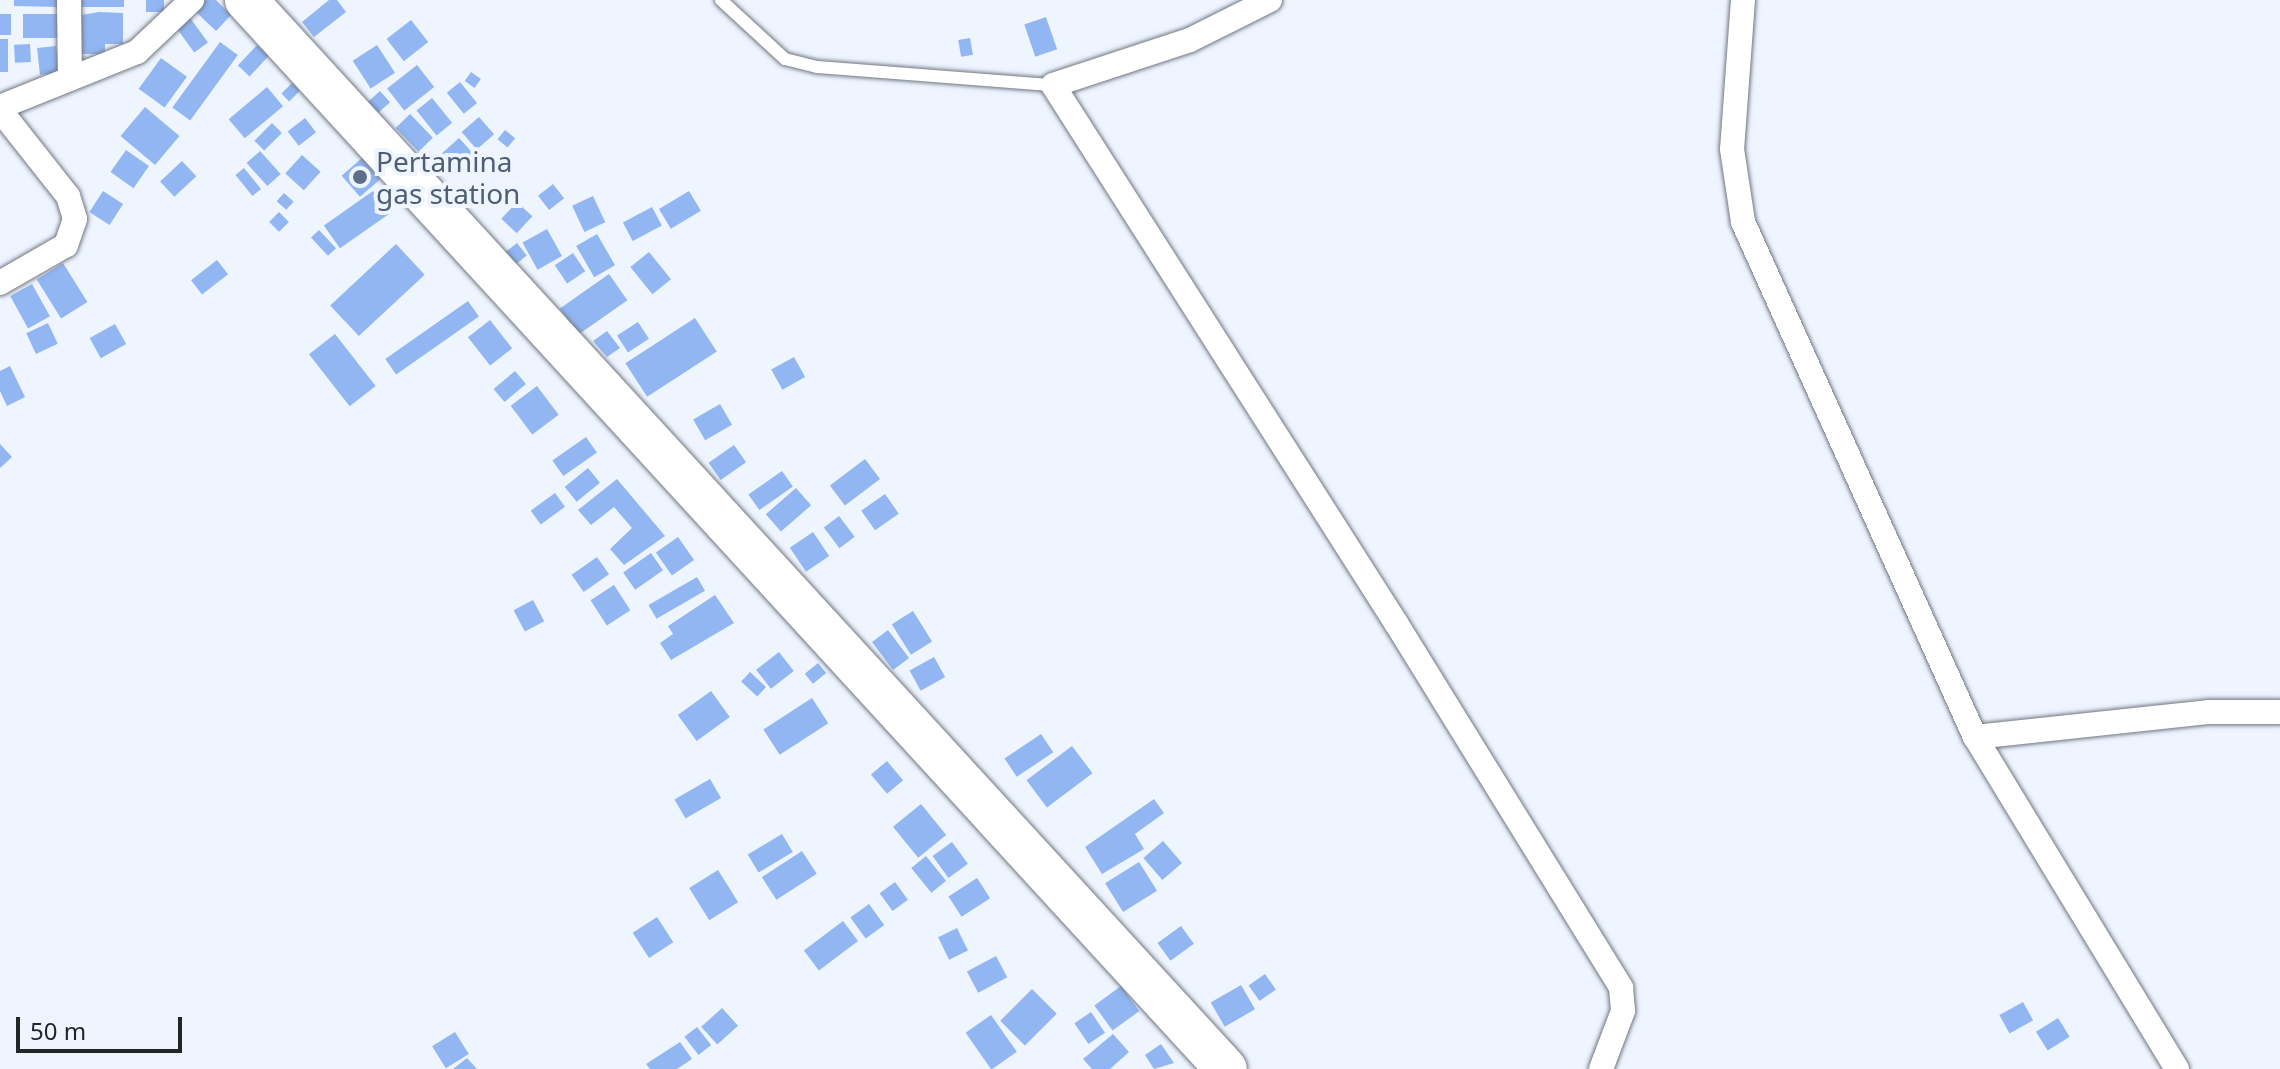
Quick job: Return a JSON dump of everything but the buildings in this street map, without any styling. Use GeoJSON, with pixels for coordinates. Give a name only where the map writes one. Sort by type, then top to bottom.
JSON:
{"type":"FeatureCollection","features":[{"type":"Feature","properties":{"kind":"highway"},"geometry":{"type":"LineString","coordinates":[[246,0],[1226,1069]]}},
{"type":"Feature","properties":{"kind":"street"},"geometry":{"type":"LineString","coordinates":[[69,0],[70,77]]}},
{"type":"Feature","properties":{"kind":"street"},"geometry":{"type":"LineString","coordinates":[[0,283],[66,245],[75,219],[68,196],[0,109],[70,77],[137,52],[192,0]]}},
{"type":"Feature","properties":{"kind":"street"},"geometry":{"type":"LineString","coordinates":[[1270,0],[1190,40],[1053,85],[1396,623],[1621,988],[1625,1004],[1601,1069]]}},
{"type":"Feature","properties":{"kind":"street"},"geometry":{"type":"LineString","coordinates":[[1743,0],[1732,149],[1743,222],[1975,737],[2177,1069]]}},
{"type":"Feature","properties":{"kind":"street"},"geometry":{"type":"LineString","coordinates":[[1975,737],[2208,712],[2280,712]]}},
{"type":"Feature","properties":{"kind":"street"},"geometry":{"type":"LineString","coordinates":[[1611,1045],[1626,1069]]}},
{"type":"Feature","properties":{"kind":"lane"},"geometry":{"type":"LineString","coordinates":[[721,0],[785,59],[817,67],[1053,85]]}},
{"type":"Feature","properties":{"kind":"place","name":"Pertamina gas station"},"geometry":{"type":"Point","coordinates":[360,177]}}]}
